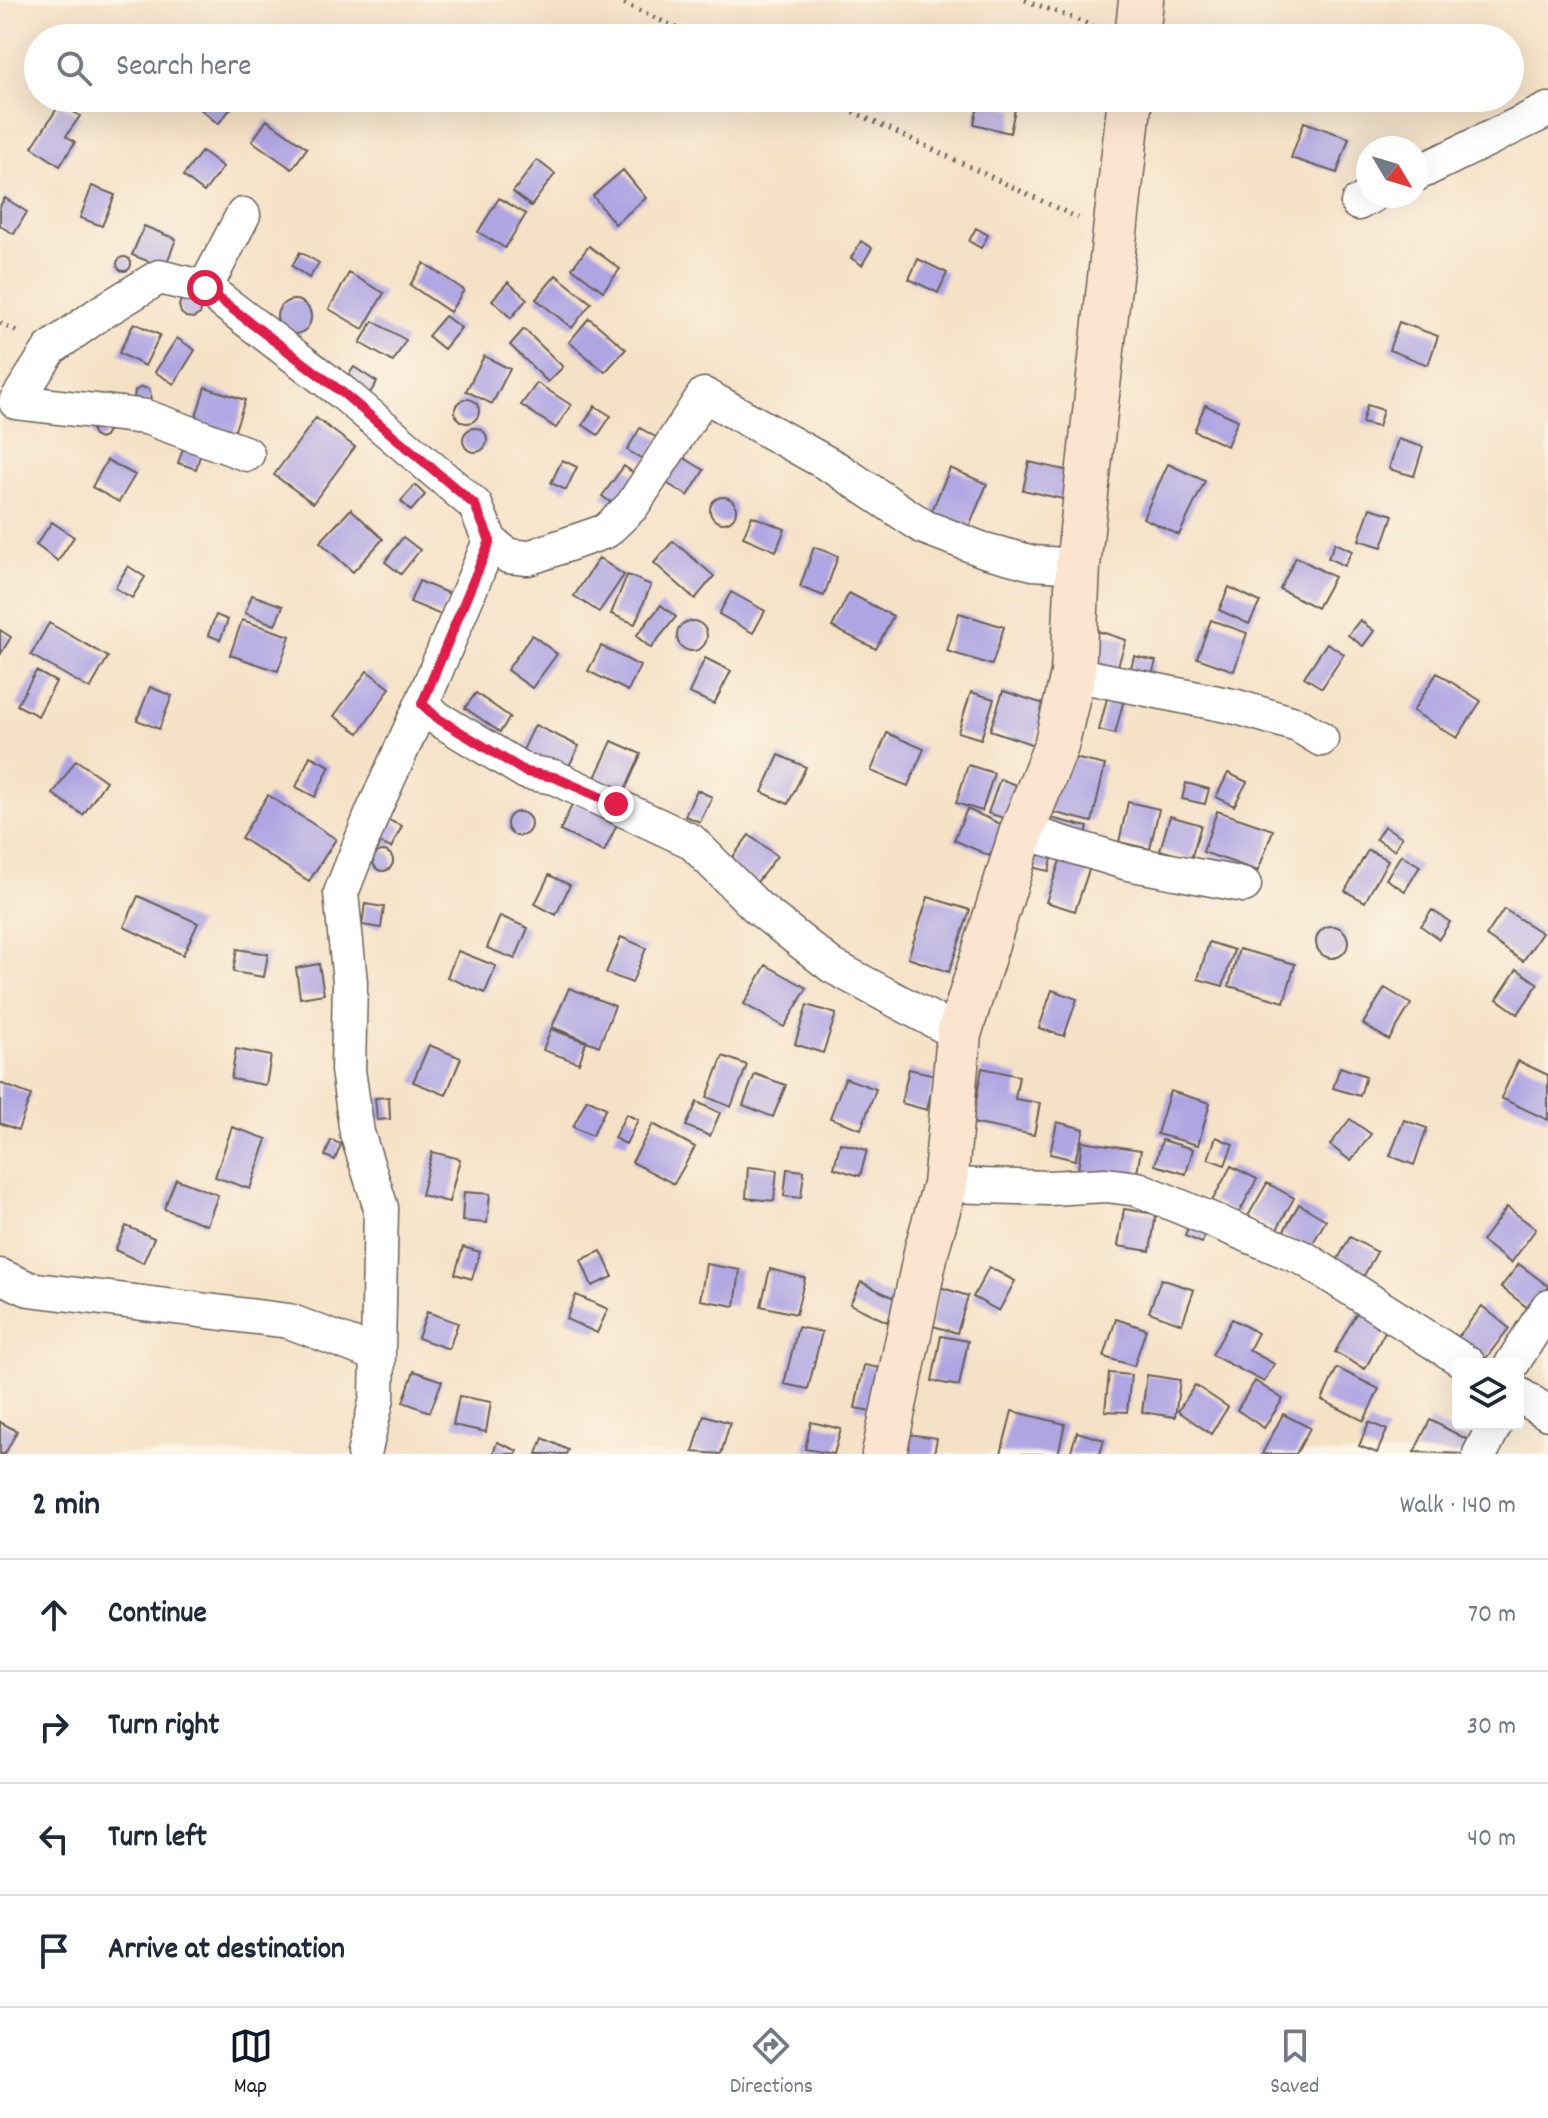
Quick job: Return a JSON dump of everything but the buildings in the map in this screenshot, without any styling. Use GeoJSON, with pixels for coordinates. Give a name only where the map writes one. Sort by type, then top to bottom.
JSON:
{"type":"FeatureCollection","features":[{"type":"Feature","properties":{"kind":"street"},"geometry":{"type":"LineString","coordinates":[[1130,24],[1141,0]]}},
{"type":"Feature","properties":{"kind":"street"},"geometry":{"type":"LineString","coordinates":[[1428,168],[1548,110]]}},
{"type":"Feature","properties":{"kind":"street"},"geometry":{"type":"LineString","coordinates":[[884,1454],[927,1248],[945,1185],[959,1034],[1022,831],[1056,746],[1073,674],[1078,566],[1128,112]]}},
{"type":"Feature","properties":{"kind":"street"},"geometry":{"type":"LineString","coordinates":[[205,288],[243,215]]}},
{"type":"Feature","properties":{"kind":"street"},"geometry":{"type":"LineString","coordinates":[[247,454],[146,417],[16,402],[50,349],[159,277],[205,288],[343,393],[475,505],[490,541],[508,556],[528,558],[606,531],[632,506],[704,395],[837,469],[924,527],[984,550],[1033,563],[1078,566]]}},
{"type":"Feature","properties":{"kind":"street"},"geometry":{"type":"LineString","coordinates":[[364,1454],[377,1398],[381,1208],[357,1133],[348,1070],[350,982],[341,893],[490,541]]}},
{"type":"Feature","properties":{"kind":"street"},"geometry":{"type":"LineString","coordinates":[[1073,674],[1237,707],[1298,725],[1321,739]]}},
{"type":"Feature","properties":{"kind":"street"},"geometry":{"type":"LineString","coordinates":[[422,704],[437,718],[526,772],[554,777],[691,841],[757,907],[832,966],[959,1034]]}},
{"type":"Feature","properties":{"kind":"street"},"geometry":{"type":"LineString","coordinates":[[1022,831],[1128,863],[1244,885]]}},
{"type":"Feature","properties":{"kind":"street"},"geometry":{"type":"LineString","coordinates":[[945,1185],[1049,1188],[1106,1185],[1138,1189],[1305,1259],[1459,1358]]}},
{"type":"Feature","properties":{"kind":"street"},"geometry":{"type":"LineString","coordinates":[[0,1276],[29,1289],[289,1321],[376,1354]]}},
{"type":"Feature","properties":{"kind":"street"},"geometry":{"type":"LineString","coordinates":[[1516,1358],[1548,1307]]}},
{"type":"Feature","properties":{"kind":"street"},"geometry":{"type":"LineString","coordinates":[[1524,1398],[1548,1413]]}},
{"type":"Feature","properties":{"kind":"street"},"geometry":{"type":"LineString","coordinates":[[1480,1454],[1492,1430]]}},
{"type":"Feature","properties":{"kind":"path"},"geometry":{"type":"LineString","coordinates":[[617,0],[668,24]]}},
{"type":"Feature","properties":{"kind":"path"},"geometry":{"type":"LineString","coordinates":[[1025,0],[1094,24]]}},
{"type":"Feature","properties":{"kind":"path"},"geometry":{"type":"LineString","coordinates":[[854,112],[1115,235]]}},
{"type":"Feature","properties":{"kind":"route"},"geometry":{"type":"LineString","coordinates":[[205,288],[343,393],[475,505],[490,541],[422,704],[437,718],[526,772],[554,777],[616,804]]}}]}
